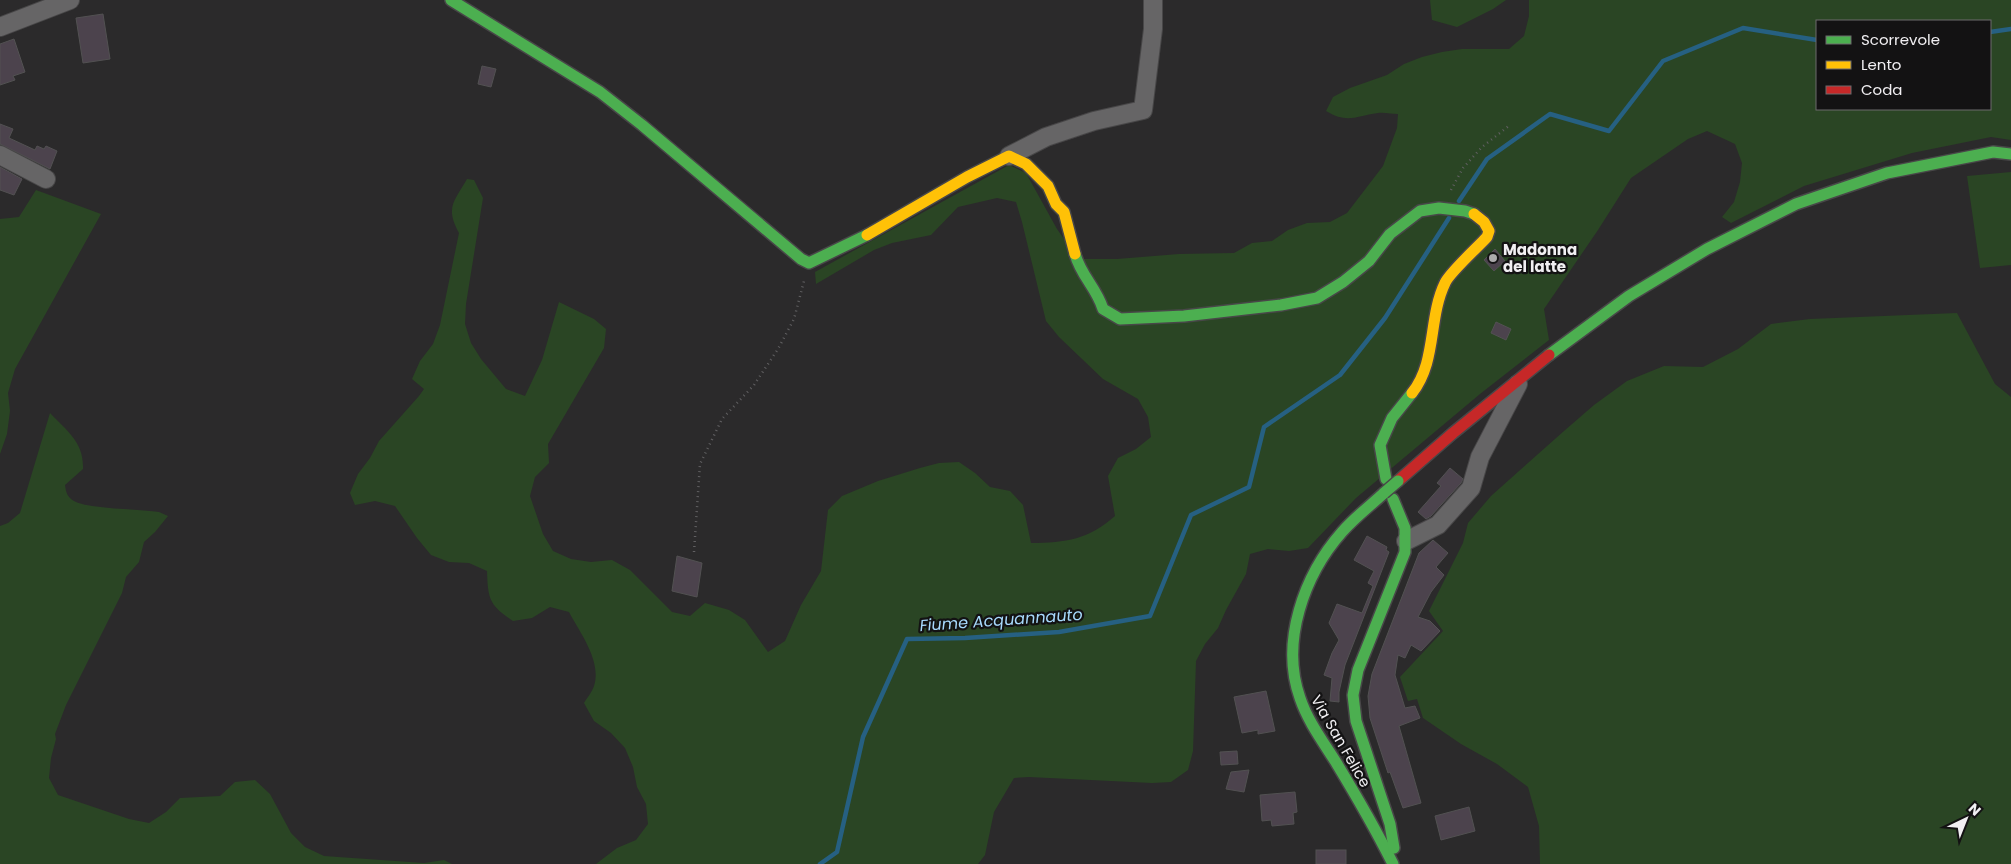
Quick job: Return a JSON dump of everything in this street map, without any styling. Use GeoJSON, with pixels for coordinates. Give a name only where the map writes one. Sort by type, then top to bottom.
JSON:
{"type":"FeatureCollection","features":[{"type":"Feature","properties":{"kind":"street"},"geometry":{"type":"LineString","coordinates":[[0,26],[70,0]]}},
{"type":"Feature","properties":{"kind":"street"},"geometry":{"type":"LineString","coordinates":[[452,0],[600,92],[801,259],[810,263],[854,243],[967,177],[1046,137],[1094,121],[1143,110],[1154,28],[1153,0]]}},
{"type":"Feature","properties":{"kind":"street","name":"Via San Felice"},"geometry":{"type":"LineString","coordinates":[[1392,864],[1374,829],[1312,723],[1299,696],[1293,670],[1293,643],[1303,597],[1322,558],[1338,536],[1389,496],[1392,480],[1550,354],[1629,296],[1707,249],[1796,204],[1886,173],[1993,152],[2011,154]]}},
{"type":"Feature","properties":{"kind":"street"},"geometry":{"type":"LineString","coordinates":[[0,155],[46,179]]}},
{"type":"Feature","properties":{"kind":"street"},"geometry":{"type":"LineString","coordinates":[[1009,156],[1026,164],[1048,186],[1056,204],[1064,212],[1079,268],[1098,294],[1103,309],[1120,319],[1194,315],[1281,305],[1317,298],[1343,282],[1369,261],[1390,234],[1420,211],[1439,208],[1465,211],[1476,215],[1484,222],[1489,231],[1487,237],[1445,281],[1436,310],[1428,360],[1421,382],[1392,418],[1380,445],[1392,480]]}},
{"type":"Feature","properties":{"kind":"street"},"geometry":{"type":"LineString","coordinates":[[1406,541],[1438,525],[1471,488],[1480,457],[1522,377]]}},
{"type":"Feature","properties":{"kind":"street"},"geometry":{"type":"LineString","coordinates":[[1389,496],[1405,528],[1405,552],[1358,670],[1353,695],[1356,721],[1390,824],[1395,846],[1392,864]]}},
{"type":"Feature","properties":{"kind":"path"},"geometry":{"type":"LineString","coordinates":[[1439,208],[1441,200],[1452,189],[1463,168],[1482,147],[1510,125]]}},
{"type":"Feature","properties":{"kind":"path"},"geometry":{"type":"LineString","coordinates":[[694,552],[700,464],[722,419],[754,385],[794,319],[810,263]]}},
{"type":"Feature","properties":{"kind":"green space"},"geometry":{"type":"Polygon","coordinates":[[[1430,0],[1506,0],[1493,9],[1457,27],[1432,20],[1430,0]]]}},
{"type":"Feature","properties":{"kind":"green space"},"geometry":{"type":"Polygon","coordinates":[[[1529,0],[2011,0],[2011,140],[1991,137],[1912,153],[1804,186],[1731,223],[1722,217],[1734,202],[1740,182],[1742,163],[1735,144],[1707,131],[1688,139],[1631,178],[1544,309],[1549,340],[1480,394],[1356,498],[1308,548],[1289,551],[1268,549],[1250,554],[1246,574],[1218,628],[1205,644],[1196,661],[1193,751],[1188,770],[1171,782],[1152,783],[1029,777],[1014,778],[994,812],[985,855],[978,864],[596,864],[617,848],[636,840],[648,824],[646,804],[637,787],[633,767],[625,748],[611,733],[594,721],[584,703],[594,686],[596,677],[595,667],[589,648],[569,612],[550,607],[532,618],[513,621],[494,606],[489,595],[487,571],[469,563],[449,562],[431,555],[395,506],[375,501],[355,505],[350,493],[358,474],[370,458],[379,441],[424,389],[412,379],[420,361],[433,344],[440,325],[459,233],[453,217],[453,205],[467,179],[474,180],[483,198],[466,304],[465,324],[471,343],[481,359],[506,389],[525,396],[542,360],[559,302],[594,319],[606,329],[604,348],[548,444],[549,463],[535,477],[530,496],[543,534],[553,551],[571,559],[591,562],[612,560],[630,570],[672,612],[690,616],[705,603],[729,610],[745,620],[768,652],[785,641],[801,605],[821,571],[828,510],[842,496],[878,481],[939,463],[959,462],[990,487],[1010,491],[1023,505],[1031,543],[1066,541],[1086,535],[1115,516],[1108,476],[1118,458],[1136,449],[1151,437],[1148,417],[1138,399],[1103,379],[1059,337],[1046,321],[1016,202],[997,198],[958,207],[931,235],[892,243],[874,250],[816,284],[815,272],[1009,165],[1026,173],[1057,229],[1078,259],[1234,253],[1252,243],[1272,241],[1288,230],[1307,223],[1330,222],[1347,213],[1383,166],[1397,128],[1398,114],[1380,113],[1352,118],[1340,117],[1326,111],[1333,97],[1350,88],[1387,75],[1404,64],[1422,57],[1462,49],[1509,49],[1524,36],[1529,16],[1529,0]]]}},
{"type":"Feature","properties":{"kind":"green space"},"geometry":{"type":"Polygon","coordinates":[[[2011,172],[2011,265],[1980,268],[1967,176],[2011,172]]]}},
{"type":"Feature","properties":{"kind":"green space"},"geometry":{"type":"Polygon","coordinates":[[[36,190],[101,214],[15,369],[8,393],[10,411],[7,434],[0,454],[0,219],[19,217],[36,190]]]}},
{"type":"Feature","properties":{"kind":"green space"},"geometry":{"type":"Polygon","coordinates":[[[1957,313],[1995,384],[2011,397],[2011,864],[1540,864],[1539,826],[1528,787],[1497,764],[1461,744],[1423,718],[1417,699],[1408,701],[1400,677],[1443,631],[1429,611],[1463,543],[1468,523],[1491,496],[1594,405],[1627,381],[1664,366],[1703,367],[1738,349],[1771,324],[1810,319],[1957,313]]]}},
{"type":"Feature","properties":{"kind":"green space"},"geometry":{"type":"Polygon","coordinates":[[[50,413],[73,438],[81,451],[83,469],[65,485],[70,498],[90,506],[159,512],[168,516],[144,542],[139,562],[126,577],[122,593],[66,705],[55,734],[56,739],[51,758],[49,778],[58,795],[129,819],[149,823],[166,812],[180,798],[220,796],[235,782],[255,780],[270,794],[291,833],[305,847],[324,856],[424,863],[444,860],[452,864],[0,864],[0,526],[8,523],[20,513],[50,413]]]}},
{"type":"Feature","properties":{"kind":"building"},"geometry":{"type":"Polygon","coordinates":[[[103,14],[110,59],[83,63],[76,18],[103,14]]]}},
{"type":"Feature","properties":{"kind":"building"},"geometry":{"type":"Polygon","coordinates":[[[14,39],[25,72],[13,76],[15,80],[0,85],[0,44],[14,39]]]}},
{"type":"Feature","properties":{"kind":"building"},"geometry":{"type":"Polygon","coordinates":[[[482,66],[496,69],[491,87],[478,84],[482,66]]]}},
{"type":"Feature","properties":{"kind":"building"},"geometry":{"type":"Polygon","coordinates":[[[0,124],[13,129],[9,138],[35,150],[37,146],[44,149],[46,146],[57,151],[50,169],[0,144],[0,124]]]}},
{"type":"Feature","properties":{"kind":"building"},"geometry":{"type":"Polygon","coordinates":[[[0,167],[22,179],[14,195],[0,190],[0,167]]]}},
{"type":"Feature","properties":{"kind":"building","name":"Madonna del latte"},"geometry":{"type":"Polygon","coordinates":[[[1495,249],[1505,261],[1494,271],[1484,260],[1495,249]]]}},
{"type":"Feature","properties":{"kind":"building"},"geometry":{"type":"Polygon","coordinates":[[[1496,322],[1511,329],[1506,340],[1491,333],[1496,322]]]}},
{"type":"Feature","properties":{"kind":"building"},"geometry":{"type":"Polygon","coordinates":[[[1450,468],[1463,479],[1431,516],[1426,519],[1418,512],[1441,486],[1437,483],[1450,468]]]}},
{"type":"Feature","properties":{"kind":"building"},"geometry":{"type":"Polygon","coordinates":[[[1367,536],[1387,547],[1386,550],[1389,552],[1345,665],[1339,692],[1339,702],[1330,701],[1332,678],[1324,675],[1339,640],[1329,623],[1337,604],[1362,613],[1373,586],[1368,583],[1374,571],[1354,560],[1367,536]]]}},
{"type":"Feature","properties":{"kind":"building"},"geometry":{"type":"Polygon","coordinates":[[[1433,540],[1448,553],[1436,567],[1444,575],[1431,592],[1418,617],[1430,621],[1440,631],[1421,651],[1411,645],[1405,658],[1398,655],[1395,675],[1405,708],[1415,706],[1420,718],[1399,726],[1421,803],[1403,808],[1390,772],[1388,773],[1370,718],[1368,696],[1372,674],[1419,553],[1433,540]]]}},
{"type":"Feature","properties":{"kind":"building"},"geometry":{"type":"Polygon","coordinates":[[[677,556],[702,563],[697,597],[672,591],[677,556]]]}},
{"type":"Feature","properties":{"kind":"building"},"geometry":{"type":"Polygon","coordinates":[[[1266,691],[1275,731],[1258,734],[1258,730],[1242,733],[1234,697],[1266,691]]]}},
{"type":"Feature","properties":{"kind":"building"},"geometry":{"type":"Polygon","coordinates":[[[1237,751],[1238,764],[1221,765],[1220,752],[1237,751]]]}},
{"type":"Feature","properties":{"kind":"building"},"geometry":{"type":"Polygon","coordinates":[[[1249,770],[1244,792],[1226,789],[1231,772],[1249,770]]]}},
{"type":"Feature","properties":{"kind":"building"},"geometry":{"type":"Polygon","coordinates":[[[1295,792],[1297,812],[1293,813],[1294,824],[1272,826],[1271,820],[1262,821],[1260,795],[1295,792]]]}},
{"type":"Feature","properties":{"kind":"building"},"geometry":{"type":"Polygon","coordinates":[[[1469,807],[1475,831],[1441,840],[1435,816],[1469,807]]]}},
{"type":"Feature","properties":{"kind":"building"},"geometry":{"type":"Polygon","coordinates":[[[1316,850],[1346,850],[1346,864],[1316,864],[1316,850]]]}},
{"type":"Feature","properties":{"kind":"waterway","name":"Fiume Acquannauto"},"geometry":{"type":"LineString","coordinates":[[1459,201],[1487,159],[1550,114],[1609,131],[1663,61],[1743,28],[1816,40]]}},
{"type":"Feature","properties":{"kind":"waterway","name":"Fiume Acquannauto"},"geometry":{"type":"LineString","coordinates":[[1991,32],[2011,29]]}},
{"type":"Feature","properties":{"kind":"waterway","name":"Fiume Acquannauto"},"geometry":{"type":"LineString","coordinates":[[820,864],[837,852],[863,737],[907,639],[965,638],[1059,632],[1150,616],[1191,515],[1249,487],[1264,427],[1340,375],[1385,318],[1449,218]]}},
{"type":"Feature","properties":{"kind":"traffic: fast"},"geometry":{"type":"LineString","coordinates":[[451,0],[600,92],[801,259],[809,263],[867,235]]}},
{"type":"Feature","properties":{"kind":"traffic: fast"},"geometry":{"type":"LineString","coordinates":[[1549,355],[1629,296],[1707,249],[1796,204],[1887,173],[1993,152],[2011,154]]}},
{"type":"Feature","properties":{"kind":"traffic: fast"},"geometry":{"type":"LineString","coordinates":[[1075,254],[1103,309],[1120,319],[1184,316],[1281,305],[1317,298],[1343,282],[1369,261],[1390,234],[1420,211],[1439,208],[1474,214]]}},
{"type":"Feature","properties":{"kind":"traffic: fast"},"geometry":{"type":"LineString","coordinates":[[1386,479],[1380,445],[1392,418],[1412,393]]}},
{"type":"Feature","properties":{"kind":"traffic: fast"},"geometry":{"type":"LineString","coordinates":[[1384,493],[1398,481]]}},
{"type":"Feature","properties":{"kind":"traffic: fast"},"geometry":{"type":"LineString","coordinates":[[1384,493],[1357,516],[1342,532],[1328,549],[1317,568],[1299,610],[1294,632],[1293,654],[1295,677],[1300,698],[1307,715],[1359,801],[1393,864]]}},
{"type":"Feature","properties":{"kind":"traffic: fast"},"geometry":{"type":"LineString","coordinates":[[1393,499],[1405,528],[1405,552],[1358,670],[1353,695],[1356,721],[1390,824],[1394,848]]}},
{"type":"Feature","properties":{"kind":"traffic: slow"},"geometry":{"type":"LineString","coordinates":[[867,235],[967,177],[1009,156],[1026,164],[1048,186],[1056,204],[1064,212],[1075,254]]}},
{"type":"Feature","properties":{"kind":"traffic: slow"},"geometry":{"type":"LineString","coordinates":[[1412,393],[1420,381],[1425,368],[1436,311],[1445,283],[1487,237],[1489,231],[1484,222],[1474,214]]}},
{"type":"Feature","properties":{"kind":"traffic: jam"},"geometry":{"type":"LineString","coordinates":[[1398,481],[1453,433],[1549,355]]}},
{"type":"Feature","properties":{"kind":"place","name":"Madonna del latte"},"geometry":{"type":"Point","coordinates":[1493,258]}}]}
